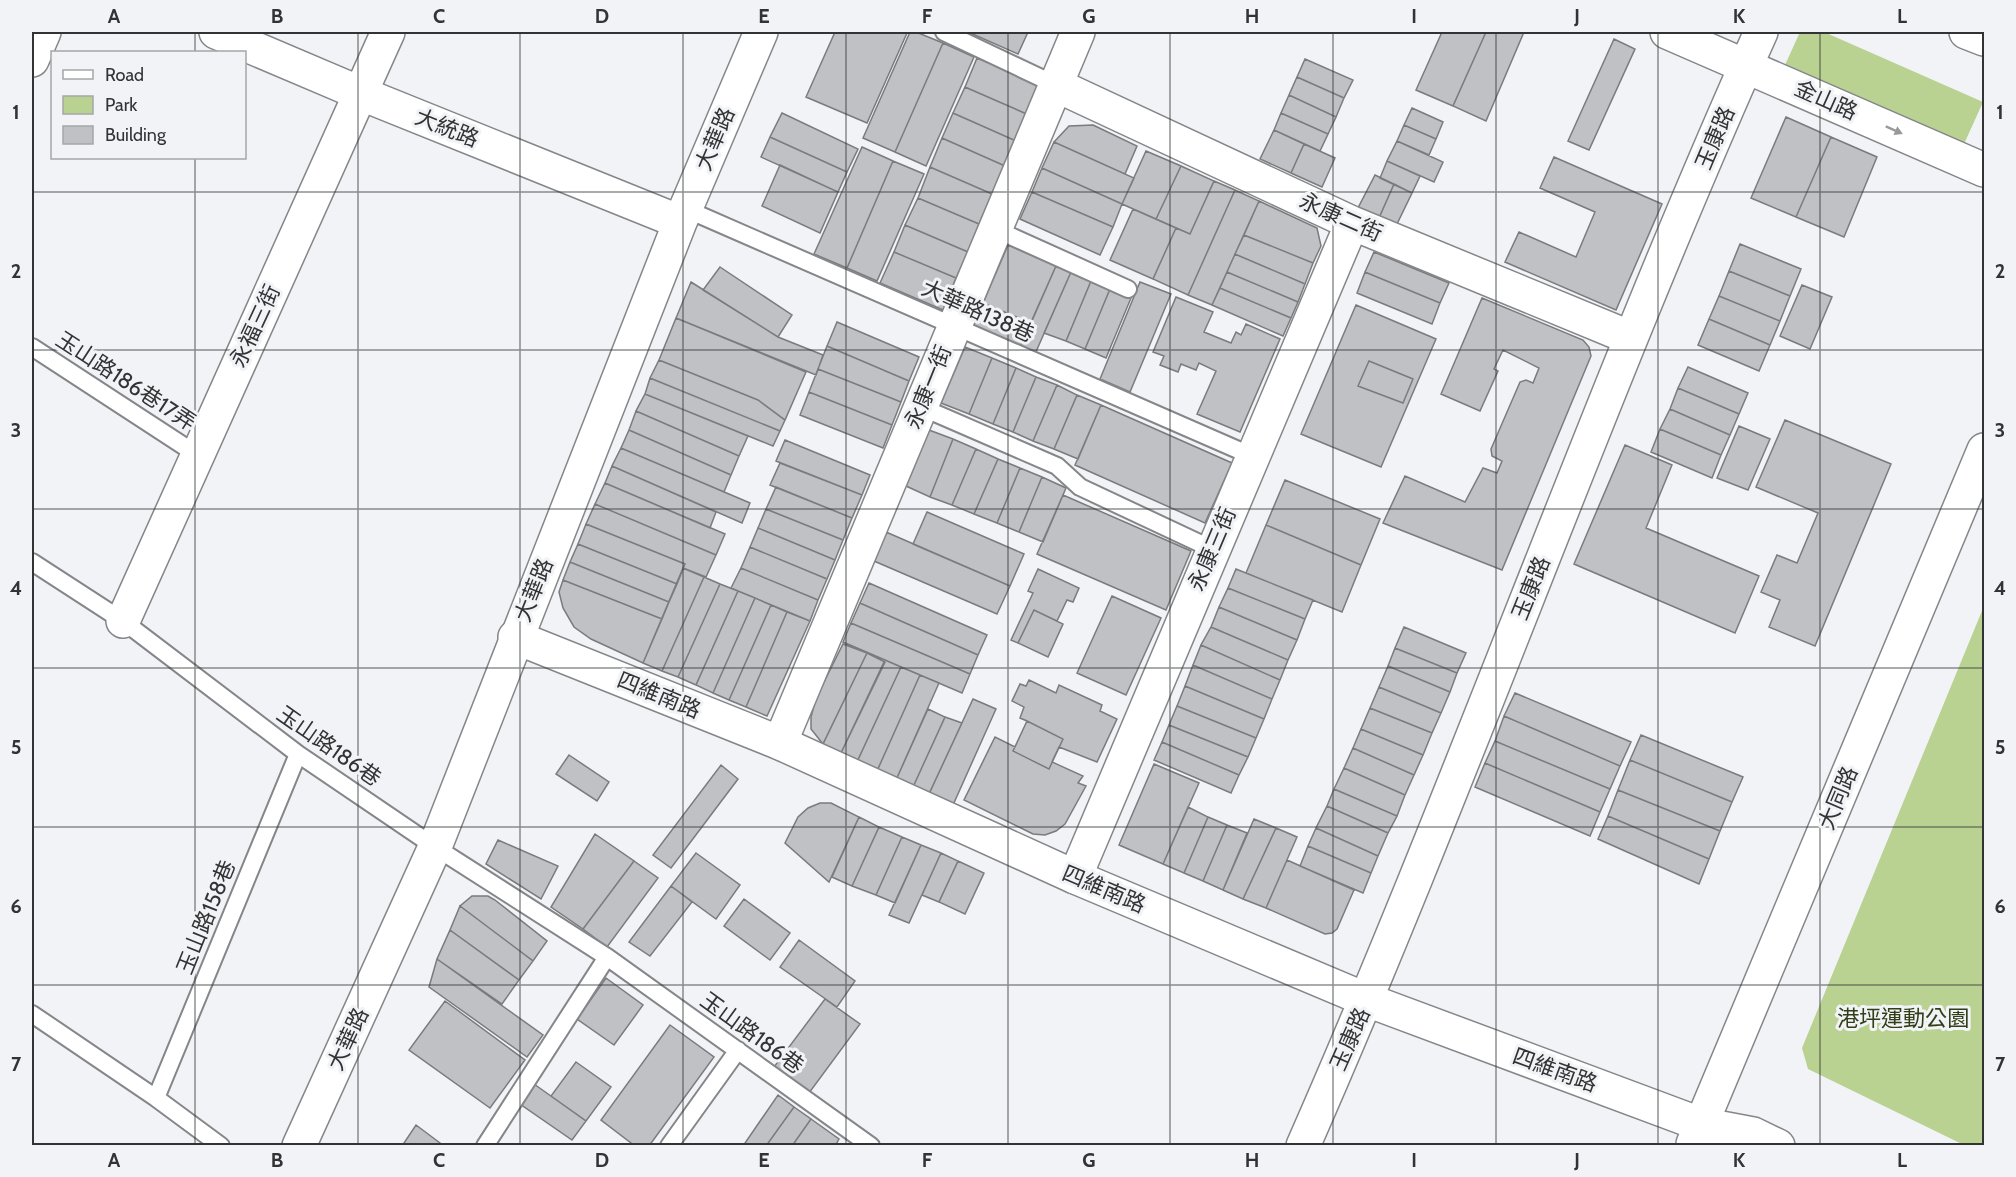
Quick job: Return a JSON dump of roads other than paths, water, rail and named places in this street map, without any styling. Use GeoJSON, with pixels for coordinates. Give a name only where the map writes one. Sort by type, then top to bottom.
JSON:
{"type":"FeatureCollection","features":[{"type":"Feature","properties":{"kind":"street"},"geometry":{"type":"LineString","coordinates":[[32,60],[44,32]]}},
{"type":"Feature","properties":{"kind":"street","name":"大統路"},"geometry":{"type":"LineString","coordinates":[[216,32],[362,94],[683,215]]}},
{"type":"Feature","properties":{"kind":"street","name":"永福三街"},"geometry":{"type":"LineString","coordinates":[[123,621],[196,454],[362,94],[388,32]]}},
{"type":"Feature","properties":{"kind":"street","name":"大華路"},"geometry":{"type":"LineString","coordinates":[[299,1146],[435,847],[515,637],[683,215],[761,32]]}},
{"type":"Feature","properties":{"kind":"street","name":"永康一街"},"geometry":{"type":"LineString","coordinates":[[780,743],[1078,32]]}},
{"type":"Feature","properties":{"kind":"street","name":"金山路"},"geometry":{"type":"LineString","coordinates":[[1667,32],[1746,64],[1984,170]]}},
{"type":"Feature","properties":{"kind":"street","name":"玉康路"},"geometry":{"type":"LineString","coordinates":[[1303,1146],[1367,1000],[1631,338],[1761,32]]}},
{"type":"Feature","properties":{"kind":"street"},"geometry":{"type":"LineString","coordinates":[[1966,32],[1984,39]]}},
{"type":"Feature","properties":{"kind":"street","name":"永康二街"},"geometry":{"type":"LineString","coordinates":[[1056,85],[1352,223],[1631,338]]}},
{"type":"Feature","properties":{"kind":"street","name":"永康三街"},"geometry":{"type":"LineString","coordinates":[[1075,877],[1352,223]]}},
{"type":"Feature","properties":{"kind":"street","name":"大同路"},"geometry":{"type":"LineString","coordinates":[[1696,1135],[1984,450]]}},
{"type":"Feature","properties":{"kind":"street","name":"四維南路"},"geometry":{"type":"LineString","coordinates":[[515,637],[780,743],[1075,877],[1696,1135],[1753,1134],[1778,1146]]}},
{"type":"Feature","properties":{"kind":"lane"},"geometry":{"type":"LineString","coordinates":[[944,32],[1056,85]]}},
{"type":"Feature","properties":{"kind":"lane","name":"大華路138巷"},"geometry":{"type":"LineString","coordinates":[[683,215],[954,325],[1252,456]]}},
{"type":"Feature","properties":{"kind":"lane"},"geometry":{"type":"LineString","coordinates":[[994,229],[1128,289]]}},
{"type":"Feature","properties":{"kind":"lane","name":"玉山路186巷17弄"},"geometry":{"type":"LineString","coordinates":[[32,347],[196,454]]}},
{"type":"Feature","properties":{"kind":"lane"},"geometry":{"type":"LineString","coordinates":[[921,407],[1057,466],[1080,487],[1212,549]]}},
{"type":"Feature","properties":{"kind":"lane","name":"玉山路186巷"},"geometry":{"type":"LineString","coordinates":[[32,562],[123,621],[298,754],[435,847],[607,957],[738,1050],[860,1142]]}},
{"type":"Feature","properties":{"kind":"lane","name":"玉山路158巷"},"geometry":{"type":"LineString","coordinates":[[156,1098],[298,754]]}},
{"type":"Feature","properties":{"kind":"lane"},"geometry":{"type":"LineString","coordinates":[[485,1146],[607,957]]}},
{"type":"Feature","properties":{"kind":"lane"},"geometry":{"type":"LineString","coordinates":[[32,1014],[156,1098],[221,1146]]}},
{"type":"Feature","properties":{"kind":"lane"},"geometry":{"type":"LineString","coordinates":[[669,1146],[738,1050]]}},
{"type":"Feature","properties":{"kind":"park label","name":"港坪運動公園"},"geometry":{"type":"Point","coordinates":[1903,1018]}}]}
